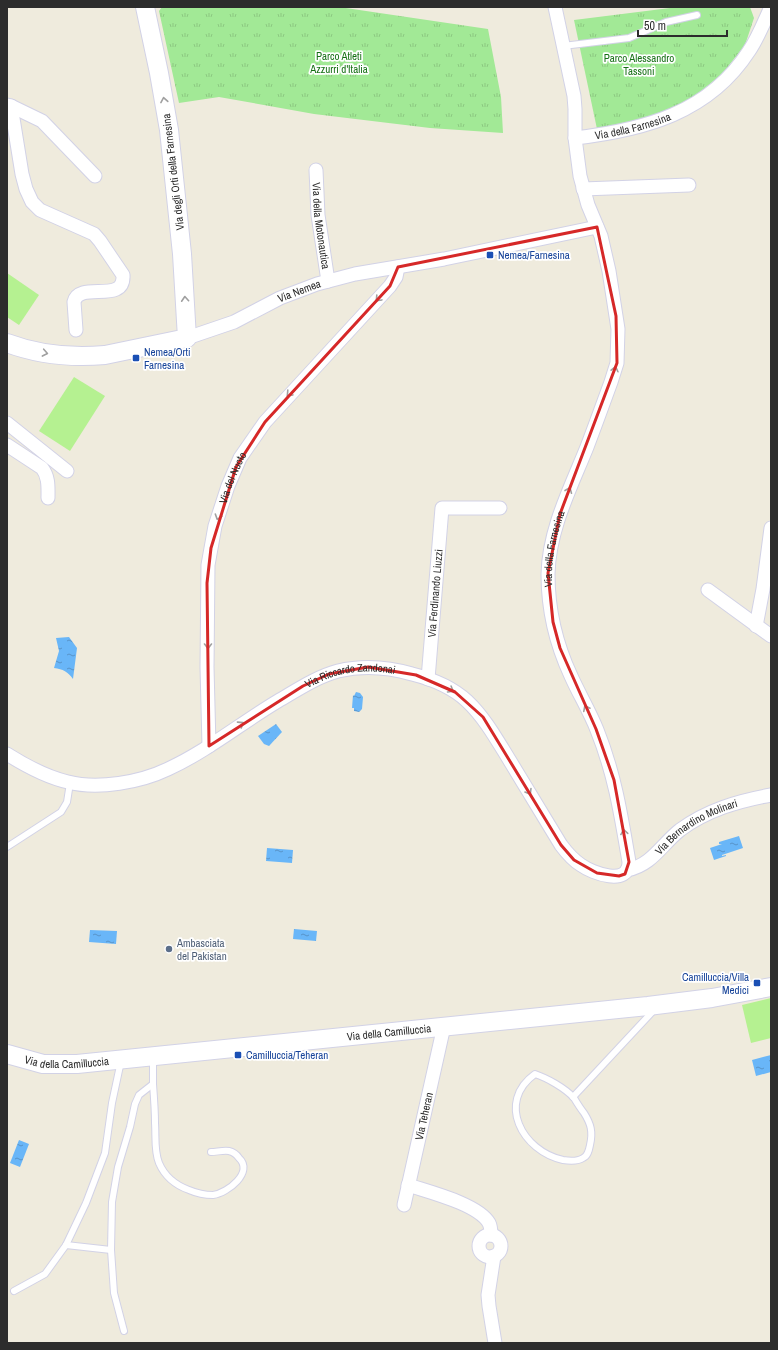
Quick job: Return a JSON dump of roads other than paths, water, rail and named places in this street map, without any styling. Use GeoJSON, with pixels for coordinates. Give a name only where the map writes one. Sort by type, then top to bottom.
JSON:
{"type":"FeatureCollection","features":[{"type":"Feature","properties":{"kind":"main road","name":"Via degli Orti della Farnesina"},"geometry":{"type":"LineString","coordinates":[[145,7],[159,72],[169,130],[182,254],[187,338]]}},
{"type":"Feature","properties":{"kind":"main road","name":"Via Nemea"},"geometry":{"type":"LineString","coordinates":[[7,343],[21,348],[49,354],[66,356],[92,356],[112,354],[187,338]]}},
{"type":"Feature","properties":{"kind":"main road","name":"Via della Camilluccia"},"geometry":{"type":"LineString","coordinates":[[7,1054],[31,1062],[54,1065],[77,1064],[659,1005],[712,998],[771,987]]}},
{"type":"Feature","properties":{"kind":"street"},"geometry":{"type":"LineString","coordinates":[[555,7],[574,102],[575,138]]}},
{"type":"Feature","properties":{"kind":"street","name":"Via della Farnesina"},"geometry":{"type":"LineString","coordinates":[[627,870],[629,862],[620,804],[614,780],[596,729],[570,675],[562,654],[553,622],[548,573],[551,551],[560,514],[611,382],[617,363],[619,339],[609,271],[601,236],[588,205],[583,188],[575,138],[639,127],[671,116],[696,103],[722,83],[749,52],[760,33],[771,8]]}},
{"type":"Feature","properties":{"kind":"street"},"geometry":{"type":"LineString","coordinates":[[9,106],[42,121],[95,176]]}},
{"type":"Feature","properties":{"kind":"street"},"geometry":{"type":"LineString","coordinates":[[9,106],[22,174],[26,189],[32,202],[40,210],[94,234],[123,275],[123,282],[116,290],[84,293],[75,297],[76,330]]}},
{"type":"Feature","properties":{"kind":"street","name":"Via della Motonautica"},"geometry":{"type":"LineString","coordinates":[[316,170],[318,215],[328,281]]}},
{"type":"Feature","properties":{"kind":"street"},"geometry":{"type":"LineString","coordinates":[[583,188],[689,185]]}},
{"type":"Feature","properties":{"kind":"street","name":"Via Nemea"},"geometry":{"type":"LineString","coordinates":[[187,338],[234,322],[286,295],[328,281],[355,274],[398,267],[597,227]]}},
{"type":"Feature","properties":{"kind":"street","name":"Via del Nuoto"},"geometry":{"type":"LineString","coordinates":[[209,746],[208,565],[216,526],[228,486],[240,458],[265,422],[390,286],[396,277],[398,267]]}},
{"type":"Feature","properties":{"kind":"street"},"geometry":{"type":"LineString","coordinates":[[7,422],[67,471]]}},
{"type":"Feature","properties":{"kind":"street"},"geometry":{"type":"LineString","coordinates":[[7,445],[42,468],[46,473],[48,477],[48,498]]}},
{"type":"Feature","properties":{"kind":"street","name":"Via Ferdinando Liuzzi"},"geometry":{"type":"LineString","coordinates":[[428,679],[442,508],[500,508]]}},
{"type":"Feature","properties":{"kind":"street"},"geometry":{"type":"LineString","coordinates":[[756,626],[763,589],[771,528]]}},
{"type":"Feature","properties":{"kind":"street"},"geometry":{"type":"LineString","coordinates":[[708,590],[771,636]]}},
{"type":"Feature","properties":{"kind":"street","name":"Via Riccardo Zandonai"},"geometry":{"type":"LineString","coordinates":[[7,754],[37,771],[70,783],[113,784],[144,778],[169,769],[209,746],[263,710],[319,678],[338,671],[364,668],[379,667],[406,672],[428,679],[455,692],[465,699],[482,717],[561,845],[574,860],[591,871],[608,875],[622,876],[627,870]]}},
{"type":"Feature","properties":{"kind":"street","name":"Via Bernardino Molinari"},"geometry":{"type":"LineString","coordinates":[[627,870],[642,866],[680,831],[709,813],[733,803],[771,795]]}},
{"type":"Feature","properties":{"kind":"street","name":"Via Teheran"},"geometry":{"type":"LineString","coordinates":[[404,1205],[444,1026]]}},
{"type":"Feature","properties":{"kind":"street"},"geometry":{"type":"LineString","coordinates":[[408,1185],[459,1202],[477,1211],[488,1222],[491,1235],[487,1235],[482,1239],[479,1246],[484,1255],[488,1257],[494,1256],[488,1295],[495,1343]]}},
{"type":"Feature","properties":{"kind":"lane"},"geometry":{"type":"LineString","coordinates":[[563,46],[629,38],[666,22],[697,15]]}},
{"type":"Feature","properties":{"kind":"lane"},"geometry":{"type":"LineString","coordinates":[[7,847],[61,812],[67,802],[70,783]]}},
{"type":"Feature","properties":{"kind":"lane"},"geometry":{"type":"LineString","coordinates":[[573,1097],[659,1005]]}},
{"type":"Feature","properties":{"kind":"lane"},"geometry":{"type":"LineString","coordinates":[[153,1056],[156,1144],[158,1161],[164,1173],[172,1182],[182,1188],[195,1192],[214,1195],[227,1190],[241,1176],[244,1170],[243,1161],[237,1155],[229,1151],[211,1152]]}},
{"type":"Feature","properties":{"kind":"lane"},"geometry":{"type":"LineString","coordinates":[[14,1291],[45,1274],[66,1245],[86,1203],[104,1153],[112,1103],[122,1060]]}},
{"type":"Feature","properties":{"kind":"lane"},"geometry":{"type":"LineString","coordinates":[[535,1074],[543,1076],[573,1097],[589,1122],[592,1133],[588,1153],[584,1158],[576,1161],[569,1161],[545,1154],[526,1138],[515,1112],[516,1102],[520,1090],[526,1080],[535,1074]]}},
{"type":"Feature","properties":{"kind":"lane"},"geometry":{"type":"LineString","coordinates":[[124,1331],[114,1293],[111,1250],[112,1202],[118,1167],[130,1128],[135,1104],[139,1095],[153,1084]]}},
{"type":"Feature","properties":{"kind":"lane"},"geometry":{"type":"LineString","coordinates":[[66,1245],[111,1250]]}},
{"type":"Feature","properties":{"kind":"water"},"geometry":{"type":"Polygon","coordinates":[[[69,637],[77,648],[73,679],[65,671],[54,668],[59,651],[56,638],[69,637]]]}},
{"type":"Feature","properties":{"kind":"water"},"geometry":{"type":"Polygon","coordinates":[[[356,692],[360,693],[363,697],[362,709],[359,712],[354,711],[354,708],[352,708],[353,695],[354,696],[356,692]]]}},
{"type":"Feature","properties":{"kind":"water"},"geometry":{"type":"Polygon","coordinates":[[[276,724],[282,732],[269,746],[264,744],[258,736],[276,724]]]}},
{"type":"Feature","properties":{"kind":"water"},"geometry":{"type":"Polygon","coordinates":[[[739,836],[743,848],[722,855],[726,856],[714,860],[710,848],[722,844],[719,844],[719,842],[739,836]]]}},
{"type":"Feature","properties":{"kind":"water"},"geometry":{"type":"Polygon","coordinates":[[[267,848],[293,850],[292,863],[266,861],[267,848]]]}},
{"type":"Feature","properties":{"kind":"water"},"geometry":{"type":"Polygon","coordinates":[[[294,929],[317,931],[316,941],[293,939],[294,929]]]}},
{"type":"Feature","properties":{"kind":"water"},"geometry":{"type":"Polygon","coordinates":[[[90,930],[117,931],[116,944],[89,942],[90,930]]]}},
{"type":"Feature","properties":{"kind":"water"},"geometry":{"type":"Polygon","coordinates":[[[771,1055],[771,1072],[756,1076],[752,1060],[771,1055]]]}},
{"type":"Feature","properties":{"kind":"water"},"geometry":{"type":"Polygon","coordinates":[[[19,1140],[29,1144],[20,1167],[10,1163],[19,1140]]]}},
{"type":"Feature","properties":{"kind":"place","name":"Nemea/Farnesina"},"geometry":{"type":"Point","coordinates":[490,255]}},
{"type":"Feature","properties":{"kind":"place","name":"Nemea/Orti Farnesina"},"geometry":{"type":"Point","coordinates":[136,358]}},
{"type":"Feature","properties":{"kind":"place","name":"Ambasciata del Pakistan"},"geometry":{"type":"Point","coordinates":[169,949]}},
{"type":"Feature","properties":{"kind":"place","name":"Camilluccia/Villa Medici"},"geometry":{"type":"Point","coordinates":[757,983]}},
{"type":"Feature","properties":{"kind":"place","name":"Camilluccia/Teheran"},"geometry":{"type":"Point","coordinates":[238,1055]}},
{"type":"Feature","properties":{"kind":"park label","name":"Parco Atleti Azzurri d'Italia"},"geometry":{"type":"Point","coordinates":[339,62]}},
{"type":"Feature","properties":{"kind":"park label","name":"Parco Alessandro Tassoni"},"geometry":{"type":"Point","coordinates":[639,64]}}]}
